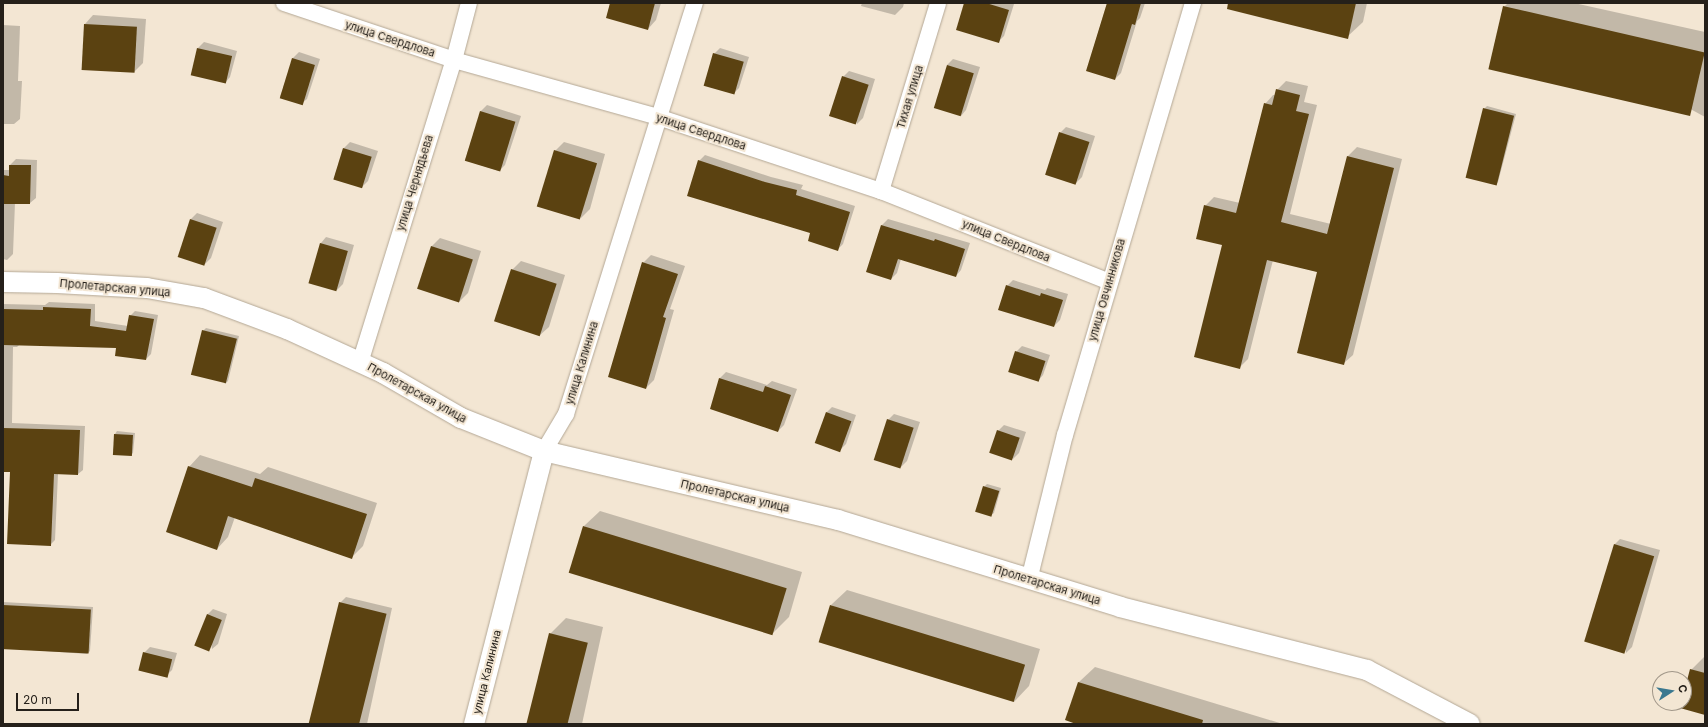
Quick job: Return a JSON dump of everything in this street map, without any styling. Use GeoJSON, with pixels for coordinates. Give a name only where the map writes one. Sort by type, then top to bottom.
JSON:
{"type":"FeatureCollection","features":[{"type":"Feature","properties":{"kind":"street","name":"улица Свердлова"},"geometry":{"type":"LineString","coordinates":[[284,3],[454,60],[658,117],[881,191],[1110,282]]}},
{"type":"Feature","properties":{"kind":"street","name":"улица Чернядьева"},"geometry":{"type":"LineString","coordinates":[[360,363],[454,60],[469,3]]}},
{"type":"Feature","properties":{"kind":"street","name":"улица Калинина"},"geometry":{"type":"LineString","coordinates":[[474,724],[544,451],[566,414],[695,3]]}},
{"type":"Feature","properties":{"kind":"street","name":"Тихая улица"},"geometry":{"type":"LineString","coordinates":[[881,191],[938,3]]}},
{"type":"Feature","properties":{"kind":"street","name":"улица Овчинникова"},"geometry":{"type":"LineString","coordinates":[[1029,580],[1065,435],[1193,3]]}},
{"type":"Feature","properties":{"kind":"street","name":"Пролетарская улица"},"geometry":{"type":"LineString","coordinates":[[3,282],[57,283],[147,288],[204,298],[287,329],[383,373],[461,418],[544,451],[838,520],[1120,607],[1367,670],[1470,724]]}},
{"type":"Feature","properties":{"kind":"building"},"geometry":{"type":"Polygon","coordinates":[[[610,3],[655,3],[648,30],[606,18],[610,3]]]}},
{"type":"Feature","properties":{"kind":"building"},"geometry":{"type":"Polygon","coordinates":[[[964,3],[986,3],[1009,10],[999,43],[956,30],[964,3]]]}},
{"type":"Feature","properties":{"kind":"building"},"geometry":{"type":"Polygon","coordinates":[[[1107,3],[1141,3],[1135,25],[1132,24],[1115,80],[1086,71],[1107,3]]]}},
{"type":"Feature","properties":{"kind":"building"},"geometry":{"type":"Polygon","coordinates":[[[1228,3],[1356,3],[1348,39],[1227,9],[1228,3]]]}},
{"type":"Feature","properties":{"kind":"building"},"geometry":{"type":"Polygon","coordinates":[[[1503,6],[1705,53],[1690,116],[1488,69],[1503,6]]]}},
{"type":"Feature","properties":{"kind":"building"},"geometry":{"type":"Polygon","coordinates":[[[84,24],[137,27],[135,73],[82,70],[84,24]]]}},
{"type":"Feature","properties":{"kind":"building"},"geometry":{"type":"Polygon","coordinates":[[[197,48],[232,56],[226,83],[191,75],[197,48]]]}},
{"type":"Feature","properties":{"kind":"building"},"geometry":{"type":"Polygon","coordinates":[[[713,53],[744,62],[734,95],[704,86],[713,53]]]}},
{"type":"Feature","properties":{"kind":"building"},"geometry":{"type":"Polygon","coordinates":[[[292,58],[315,65],[303,105],[280,98],[292,58]]]}},
{"type":"Feature","properties":{"kind":"building"},"geometry":{"type":"Polygon","coordinates":[[[947,65],[974,73],[961,116],[934,108],[947,65]]]}},
{"type":"Feature","properties":{"kind":"building"},"geometry":{"type":"Polygon","coordinates":[[[842,76],[869,85],[856,125],[829,116],[842,76]]]}},
{"type":"Feature","properties":{"kind":"building"},"geometry":{"type":"Polygon","coordinates":[[[1276,89],[1300,95],[1296,111],[1309,114],[1281,222],[1327,234],[1347,156],[1394,168],[1344,365],[1297,353],[1317,272],[1267,260],[1240,369],[1194,357],[1222,245],[1196,239],[1204,205],[1236,213],[1264,103],[1272,105],[1276,89]]]}},
{"type":"Feature","properties":{"kind":"building"},"geometry":{"type":"Polygon","coordinates":[[[1483,108],[1514,116],[1497,186],[1466,178],[1483,108]]]}},
{"type":"Feature","properties":{"kind":"building"},"geometry":{"type":"Polygon","coordinates":[[[480,111],[515,122],[500,172],[465,161],[480,111]]]}},
{"type":"Feature","properties":{"kind":"building"},"geometry":{"type":"Polygon","coordinates":[[[1059,132],[1089,142],[1076,185],[1045,175],[1059,132]]]}},
{"type":"Feature","properties":{"kind":"building"},"geometry":{"type":"Polygon","coordinates":[[[343,148],[372,157],[362,188],[333,180],[343,148]]]}},
{"type":"Feature","properties":{"kind":"building"},"geometry":{"type":"Polygon","coordinates":[[[554,150],[597,163],[580,220],[537,206],[554,150]]]}},
{"type":"Feature","properties":{"kind":"building"},"geometry":{"type":"Polygon","coordinates":[[[698,160],[765,182],[797,190],[796,195],[850,212],[838,251],[808,241],[810,233],[687,196],[698,160]]]}},
{"type":"Feature","properties":{"kind":"building"},"geometry":{"type":"Polygon","coordinates":[[[9,165],[31,165],[30,204],[3,204],[3,175],[9,176],[9,165]]]}},
{"type":"Feature","properties":{"kind":"building"},"geometry":{"type":"Polygon","coordinates":[[[190,219],[217,228],[204,266],[178,257],[190,219]]]}},
{"type":"Feature","properties":{"kind":"building"},"geometry":{"type":"Polygon","coordinates":[[[881,225],[934,241],[935,239],[965,249],[956,277],[898,259],[891,280],[866,272],[881,225]]]}},
{"type":"Feature","properties":{"kind":"building"},"geometry":{"type":"Polygon","coordinates":[[[320,243],[348,251],[336,291],[308,283],[320,243]]]}},
{"type":"Feature","properties":{"kind":"building"},"geometry":{"type":"Polygon","coordinates":[[[431,246],[473,260],[459,302],[417,289],[431,246]]]}},
{"type":"Feature","properties":{"kind":"building"},"geometry":{"type":"Polygon","coordinates":[[[642,262],[678,274],[663,317],[666,318],[646,389],[608,377],[642,262]]]}},
{"type":"Feature","properties":{"kind":"building"},"geometry":{"type":"Polygon","coordinates":[[[511,269],[557,284],[540,336],[494,321],[511,269]]]}},
{"type":"Feature","properties":{"kind":"building"},"geometry":{"type":"Polygon","coordinates":[[[1006,285],[1040,296],[1041,293],[1063,300],[1054,327],[998,310],[1006,285]]]}},
{"type":"Feature","properties":{"kind":"building"},"geometry":{"type":"Polygon","coordinates":[[[43,307],[91,309],[90,326],[126,331],[129,315],[154,319],[146,360],[115,356],[116,348],[3,345],[3,309],[43,310],[43,307]]]}},
{"type":"Feature","properties":{"kind":"building"},"geometry":{"type":"Polygon","coordinates":[[[202,330],[237,339],[226,383],[191,375],[202,330]]]}},
{"type":"Feature","properties":{"kind":"building"},"geometry":{"type":"Polygon","coordinates":[[[1015,351],[1045,361],[1039,382],[1008,372],[1015,351]]]}},
{"type":"Feature","properties":{"kind":"building"},"geometry":{"type":"Polygon","coordinates":[[[719,378],[763,392],[765,386],[791,395],[778,432],[710,409],[719,378]]]}},
{"type":"Feature","properties":{"kind":"building"},"geometry":{"type":"Polygon","coordinates":[[[826,412],[851,421],[840,452],[815,443],[826,412]]]}},
{"type":"Feature","properties":{"kind":"building"},"geometry":{"type":"Polygon","coordinates":[[[887,419],[914,428],[900,469],[874,460],[887,419]]]}},
{"type":"Feature","properties":{"kind":"building"},"geometry":{"type":"Polygon","coordinates":[[[3,428],[80,430],[78,475],[54,474],[51,546],[7,544],[10,472],[3,472],[3,428]]]}},
{"type":"Feature","properties":{"kind":"building"},"geometry":{"type":"Polygon","coordinates":[[[997,430],[1020,438],[1012,461],[989,453],[997,430]]]}},
{"type":"Feature","properties":{"kind":"building"},"geometry":{"type":"Polygon","coordinates":[[[114,434],[133,435],[132,456],[113,455],[114,434]]]}},
{"type":"Feature","properties":{"kind":"building"},"geometry":{"type":"Polygon","coordinates":[[[188,466],[252,487],[255,478],[367,514],[352,559],[228,516],[217,550],[166,532],[188,466]]]}},
{"type":"Feature","properties":{"kind":"building"},"geometry":{"type":"Polygon","coordinates":[[[983,486],[999,491],[991,517],[975,512],[983,486]]]}},
{"type":"Feature","properties":{"kind":"building"},"geometry":{"type":"Polygon","coordinates":[[[583,526],[787,588],[772,635],[569,573],[583,526]]]}},
{"type":"Feature","properties":{"kind":"building"},"geometry":{"type":"Polygon","coordinates":[[[1614,544],[1654,556],[1624,654],[1584,642],[1614,544]]]}},
{"type":"Feature","properties":{"kind":"building"},"geometry":{"type":"Polygon","coordinates":[[[339,602],[387,614],[359,724],[309,723],[339,602]]]}},
{"type":"Feature","properties":{"kind":"building"},"geometry":{"type":"Polygon","coordinates":[[[3,605],[91,610],[89,654],[3,649],[3,605]]]}},
{"type":"Feature","properties":{"kind":"building"},"geometry":{"type":"Polygon","coordinates":[[[830,605],[1025,665],[1014,702],[819,642],[830,605]]]}},
{"type":"Feature","properties":{"kind":"building"},"geometry":{"type":"Polygon","coordinates":[[[207,614],[222,620],[209,652],[194,646],[207,614]]]}},
{"type":"Feature","properties":{"kind":"building"},"geometry":{"type":"Polygon","coordinates":[[[549,633],[588,643],[568,724],[527,723],[549,633]]]}},
{"type":"Feature","properties":{"kind":"building"},"geometry":{"type":"Polygon","coordinates":[[[143,652],[172,659],[168,678],[138,670],[143,652]]]}},
{"type":"Feature","properties":{"kind":"building"},"geometry":{"type":"Polygon","coordinates":[[[1690,669],[1705,673],[1705,715],[1691,711],[1692,711],[1692,671],[1689,671],[1690,669]]]}},
{"type":"Feature","properties":{"kind":"building"},"geometry":{"type":"Polygon","coordinates":[[[1078,682],[1203,720],[1202,724],[1076,724],[1065,720],[1078,682]]]}}]}
